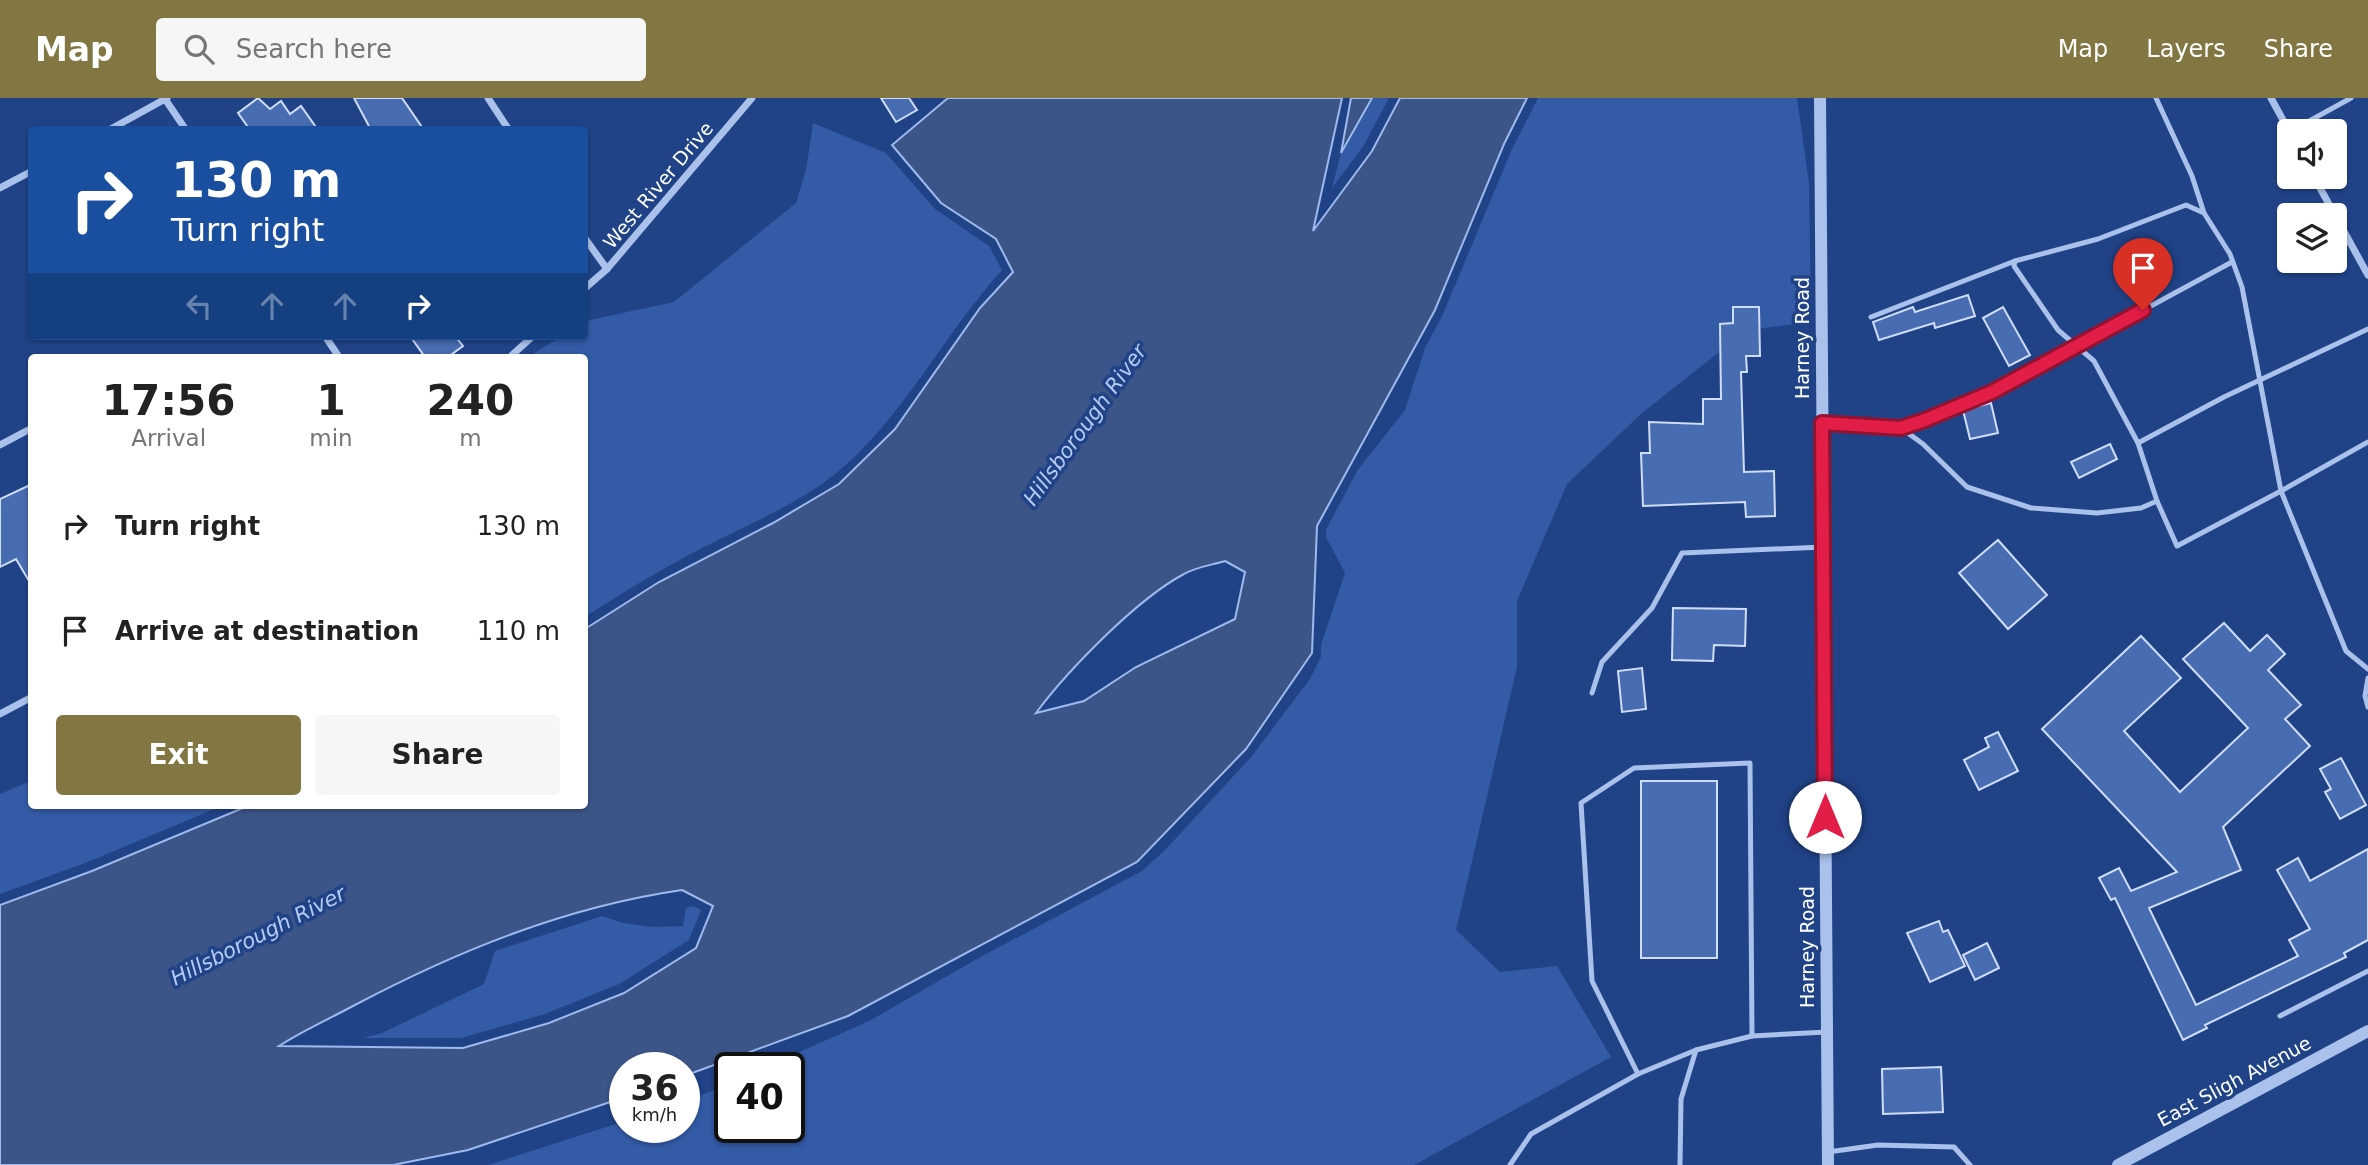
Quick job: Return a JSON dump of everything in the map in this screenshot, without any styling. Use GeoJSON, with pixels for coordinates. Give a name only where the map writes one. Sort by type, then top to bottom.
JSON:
{"type":"FeatureCollection","features":[{"type":"Feature","properties":{"kind":"street"},"geometry":{"type":"LineString","coordinates":[[488,98],[506,126]]}},
{"type":"Feature","properties":{"kind":"street","name":"West River Drive"},"geometry":{"type":"LineString","coordinates":[[588,286],[607,269],[752,98]]}},
{"type":"Feature","properties":{"kind":"street","name":"Harney Road"},"geometry":{"type":"LineString","coordinates":[[1820,98],[1828,1158]]}},
{"type":"Feature","properties":{"kind":"street"},"geometry":{"type":"LineString","coordinates":[[2271,98],[2283,119]]}},
{"type":"Feature","properties":{"kind":"street"},"geometry":{"type":"LineString","coordinates":[[116,126],[166,99],[183,126]]}},
{"type":"Feature","properties":{"kind":"street"},"geometry":{"type":"LineString","coordinates":[[0,188],[28,173]]}},
{"type":"Feature","properties":{"kind":"street"},"geometry":{"type":"LineString","coordinates":[[2321,189],[2368,275]]}},
{"type":"Feature","properties":{"kind":"street"},"geometry":{"type":"LineString","coordinates":[[588,243],[607,269]]}},
{"type":"Feature","properties":{"kind":"street"},"geometry":{"type":"LineString","coordinates":[[513,354],[529,340]]}},
{"type":"Feature","properties":{"kind":"street"},"geometry":{"type":"LineString","coordinates":[[0,445],[28,430]]}},
{"type":"Feature","properties":{"kind":"street"},"geometry":{"type":"LineString","coordinates":[[0,714],[28,699]]}},
{"type":"Feature","properties":{"kind":"street","name":"East Sligh Avenue"},"geometry":{"type":"LineString","coordinates":[[2118,1165],[2368,1031]]}},
{"type":"Feature","properties":{"kind":"lane"},"geometry":{"type":"LineString","coordinates":[[2156,98],[2192,176],[2204,213],[2232,262],[2242,287],[2281,491],[2346,651],[2368,669]]}},
{"type":"Feature","properties":{"kind":"lane"},"geometry":{"type":"LineString","coordinates":[[2312,119],[2351,98]]}},
{"type":"Feature","properties":{"kind":"lane"},"geometry":{"type":"LineString","coordinates":[[1871,317],[2015,261],[2098,239],[2186,205],[2204,213]]}},
{"type":"Feature","properties":{"kind":"lane"},"geometry":{"type":"LineString","coordinates":[[2015,261],[2014,267],[2058,330],[2094,361],[2138,443],[2157,501],[2177,546],[2368,442]]}},
{"type":"Feature","properties":{"kind":"lane"},"geometry":{"type":"LineString","coordinates":[[1822,423],[1901,428],[1992,392],[2232,262]]}},
{"type":"Feature","properties":{"kind":"lane"},"geometry":{"type":"LineString","coordinates":[[2138,443],[2260,380],[2368,329]]}},
{"type":"Feature","properties":{"kind":"lane"},"geometry":{"type":"LineString","coordinates":[[1901,428],[1923,443],[1967,487],[2031,508],[2097,513],[2141,508],[2157,501]]}},
{"type":"Feature","properties":{"kind":"lane"},"geometry":{"type":"LineString","coordinates":[[1592,693],[1602,662],[1652,608],[1682,553],[1823,547]]}},
{"type":"Feature","properties":{"kind":"lane"},"geometry":{"type":"LineString","coordinates":[[2368,678],[2365,683],[2368,707]]}},
{"type":"Feature","properties":{"kind":"lane"},"geometry":{"type":"LineString","coordinates":[[1638,1074],[1592,981],[1581,803],[1634,768],[1750,763],[1752,1036]]}},
{"type":"Feature","properties":{"kind":"lane"},"geometry":{"type":"LineString","coordinates":[[2280,1016],[2368,971]]}},
{"type":"Feature","properties":{"kind":"lane"},"geometry":{"type":"LineString","coordinates":[[1510,1165],[1531,1134],[1638,1074],[1696,1050],[1752,1036],[1827,1032]]}},
{"type":"Feature","properties":{"kind":"lane"},"geometry":{"type":"LineString","coordinates":[[1680,1165],[1681,1099],[1696,1050]]}},
{"type":"Feature","properties":{"kind":"lane"},"geometry":{"type":"LineString","coordinates":[[1828,1158],[1878,1145],[1954,1147],[1970,1165]]}},
{"type":"Feature","properties":{"kind":"shaded area"},"geometry":{"type":"Polygon","coordinates":[[[1372,98],[1389,98],[1364,145],[1332,188],[1341,153],[1372,98]]]}},
{"type":"Feature","properties":{"kind":"shaded area"},"geometry":{"type":"Polygon","coordinates":[[[1538,98],[1797,98],[1809,183],[1811,322],[1747,330],[1642,413],[1567,484],[1517,601],[1517,667],[1456,930],[1500,972],[1557,966],[1611,1057],[1414,1165],[488,1165],[609,1126],[609,1143],[700,1143],[700,1096],[714,1090],[714,1143],[805,1143],[805,1052],[800,1052],[871,1020],[975,960],[1142,871],[1165,850],[1252,756],[1310,679],[1321,657],[1321,645],[1345,573],[1326,537],[1326,530],[1357,471],[1405,410],[1425,348],[1443,314],[1512,149],[1538,98]]]}},
{"type":"Feature","properties":{"kind":"shaded area"},"geometry":{"type":"Polygon","coordinates":[[[813,123],[886,153],[935,209],[989,246],[1002,270],[902,403],[859,453],[834,475],[789,504],[676,562],[588,615],[588,354],[533,354],[556,340],[588,340],[590,320],[674,302],[796,203],[806,170],[813,123]]]}},
{"type":"Feature","properties":{"kind":"shaded area"},"geometry":{"type":"Polygon","coordinates":[[[28,782],[28,809],[214,809],[88,862],[0,894],[0,794],[28,782]]]}},
{"type":"Feature","properties":{"kind":"shaded area"},"geometry":{"type":"Polygon","coordinates":[[[693,906],[701,910],[689,940],[619,984],[545,1014],[461,1038],[364,1038],[382,1033],[484,984],[495,951],[602,916],[623,923],[653,927],[683,926],[686,908],[693,906]]]}},
{"type":"Feature","properties":{"kind":"water","name":"Hillsborough River"},"geometry":{"type":"Polygon","coordinates":[[[948,98],[1342,98],[1313,231],[1372,151],[1400,98],[1527,98],[1504,144],[1435,310],[1317,526],[1312,653],[1246,749],[1137,862],[848,1016],[750,1052],[714,1052],[714,1065],[700,1070],[700,1052],[609,1052],[609,1102],[468,1150],[393,1165],[0,1165],[0,905],[92,871],[240,809],[588,809],[588,627],[659,582],[773,523],[839,484],[895,429],[980,308],[1013,272],[996,239],[941,203],[892,145],[948,98]],[[1225,561],[1189,572],[1165,585],[1104,637],[1036,713],[1084,701],[1136,667],[1235,619],[1245,572],[1225,561]],[[682,890],[596,908],[513,934],[432,967],[279,1046],[463,1048],[549,1023],[624,993],[696,948],[713,906],[682,890]]]}},
{"type":"Feature","properties":{"kind":"water"},"geometry":{"type":"Polygon","coordinates":[[[1351,98],[1372,98],[1341,153],[1351,98]]]}},
{"type":"Feature","properties":{"kind":"building"},"geometry":{"type":"Polygon","coordinates":[[[258,98],[270,109],[281,101],[290,114],[301,106],[315,126],[247,126],[238,113],[258,98]]]}},
{"type":"Feature","properties":{"kind":"building"},"geometry":{"type":"Polygon","coordinates":[[[354,98],[402,98],[421,126],[369,126],[354,98]]]}},
{"type":"Feature","properties":{"kind":"building"},"geometry":{"type":"Polygon","coordinates":[[[881,98],[909,98],[917,110],[896,122],[881,98]]]}},
{"type":"Feature","properties":{"kind":"building"},"geometry":{"type":"Polygon","coordinates":[[[1968,295],[1975,316],[1935,328],[1934,323],[1879,340],[1873,322],[1913,307],[1915,312],[1968,295]]]}},
{"type":"Feature","properties":{"kind":"building"},"geometry":{"type":"Polygon","coordinates":[[[1733,307],[1759,307],[1760,356],[1746,356],[1747,372],[1741,372],[1744,472],[1774,471],[1775,516],[1746,517],[1745,502],[1643,506],[1641,453],[1650,453],[1649,422],[1703,424],[1703,399],[1721,399],[1720,324],[1733,323],[1733,307]]]}},
{"type":"Feature","properties":{"kind":"building"},"geometry":{"type":"Polygon","coordinates":[[[2003,307],[2030,355],[2009,366],[1983,318],[2003,307]]]}},
{"type":"Feature","properties":{"kind":"building"},"geometry":{"type":"Polygon","coordinates":[[[413,340],[458,340],[463,346],[452,354],[423,354],[413,340]]]}},
{"type":"Feature","properties":{"kind":"building"},"geometry":{"type":"Polygon","coordinates":[[[1991,403],[1998,433],[1970,439],[1963,410],[1991,403]]]}},
{"type":"Feature","properties":{"kind":"building"},"geometry":{"type":"Polygon","coordinates":[[[2110,444],[2117,459],[2079,478],[2071,462],[2110,444]]]}},
{"type":"Feature","properties":{"kind":"building"},"geometry":{"type":"Polygon","coordinates":[[[28,486],[28,579],[16,559],[0,567],[0,499],[28,486]]]}},
{"type":"Feature","properties":{"kind":"building"},"geometry":{"type":"Polygon","coordinates":[[[1998,540],[2047,595],[2008,629],[1959,573],[1998,540]]]}},
{"type":"Feature","properties":{"kind":"building"},"geometry":{"type":"Polygon","coordinates":[[[1673,608],[1746,609],[1745,646],[1714,645],[1713,661],[1672,660],[1673,608]]]}},
{"type":"Feature","properties":{"kind":"building"},"geometry":{"type":"Polygon","coordinates":[[[2224,623],[2250,651],[2267,635],[2285,654],[2268,670],[2301,705],[2285,719],[2310,746],[2223,827],[2241,870],[2149,908],[2196,1005],[2298,956],[2289,940],[2310,929],[2277,870],[2298,858],[2310,881],[2368,849],[2368,940],[2344,953],[2346,957],[2205,1025],[2207,1028],[2183,1040],[2115,898],[2111,900],[2099,878],[2119,868],[2131,891],[2177,872],[2042,729],[2141,636],[2181,678],[2124,731],[2180,792],[2248,728],[2183,659],[2224,623]]]}},
{"type":"Feature","properties":{"kind":"building"},"geometry":{"type":"Polygon","coordinates":[[[1642,668],[1646,709],[1622,712],[1618,671],[1642,668]]]}},
{"type":"Feature","properties":{"kind":"building"},"geometry":{"type":"Polygon","coordinates":[[[1998,732],[2018,771],[1979,790],[1964,760],[1989,747],[1985,738],[1998,732]]]}},
{"type":"Feature","properties":{"kind":"building"},"geometry":{"type":"Polygon","coordinates":[[[2341,758],[2366,805],[2340,819],[2325,792],[2331,789],[2320,769],[2341,758]]]}},
{"type":"Feature","properties":{"kind":"building"},"geometry":{"type":"Polygon","coordinates":[[[1641,781],[1717,781],[1717,958],[1641,958],[1641,781]]]}},
{"type":"Feature","properties":{"kind":"building"},"geometry":{"type":"Polygon","coordinates":[[[1939,921],[1943,932],[1948,930],[1965,966],[1930,982],[1907,933],[1939,921]]]}},
{"type":"Feature","properties":{"kind":"building"},"geometry":{"type":"Polygon","coordinates":[[[1987,943],[1999,968],[1975,980],[1963,955],[1987,943]]]}},
{"type":"Feature","properties":{"kind":"building"},"geometry":{"type":"Polygon","coordinates":[[[1941,1067],[1943,1112],[1883,1114],[1882,1069],[1941,1067]]]}},
{"type":"Feature","properties":{"kind":"route"},"geometry":{"type":"LineString","coordinates":[[1825,817],[1822,423],[1901,428],[1925,420],[1992,392],[2143,310]]}}]}
